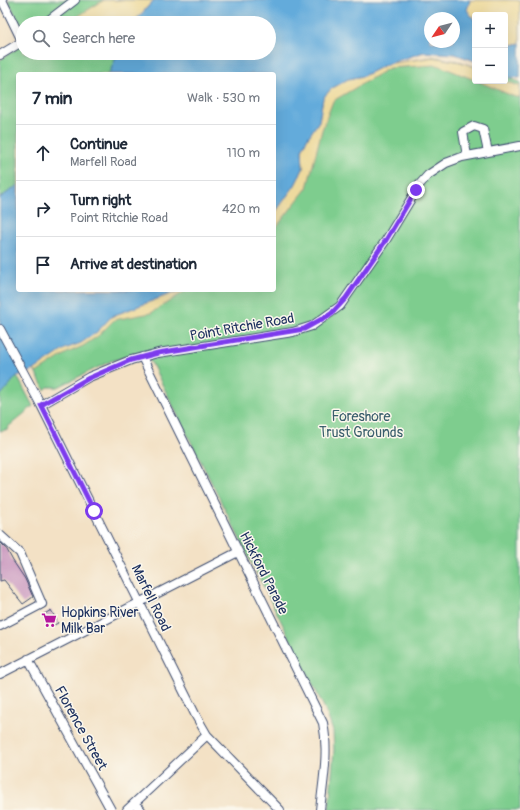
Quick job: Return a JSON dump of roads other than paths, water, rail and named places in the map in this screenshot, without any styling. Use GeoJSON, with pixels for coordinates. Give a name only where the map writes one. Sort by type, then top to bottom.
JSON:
{"type":"FeatureCollection","features":[{"type":"Feature","properties":{"kind":"street"},"geometry":{"type":"LineString","coordinates":[[2,0],[16,27]]}},
{"type":"Feature","properties":{"kind":"street"},"geometry":{"type":"LineString","coordinates":[[54,16],[75,0]]}},
{"type":"Feature","properties":{"kind":"street"},"geometry":{"type":"LineString","coordinates":[[0,56],[16,46]]}},
{"type":"Feature","properties":{"kind":"street"},"geometry":{"type":"LineString","coordinates":[[467,156],[463,132],[474,126],[483,129],[488,152]]}},
{"type":"Feature","properties":{"kind":"street","name":"Point Ritchie Road"},"geometry":{"type":"LineString","coordinates":[[41,405],[89,378],[142,357],[158,353],[298,331],[324,319],[340,306],[346,298],[386,240],[420,184],[436,169],[467,156],[520,146]]}},
{"type":"Feature","properties":{"kind":"street","name":"Marfell Road"},"geometry":{"type":"LineString","coordinates":[[0,329],[41,405],[139,603],[207,735],[280,810]]}},
{"type":"Feature","properties":{"kind":"street","name":"Hickford Parade"},"geometry":{"type":"LineString","coordinates":[[142,357],[323,724],[326,760],[320,810]]}},
{"type":"Feature","properties":{"kind":"street"},"geometry":{"type":"LineString","coordinates":[[0,535],[20,553],[42,604],[0,626]]}},
{"type":"Feature","properties":{"kind":"street"},"geometry":{"type":"LineString","coordinates":[[0,674],[238,552]]}},
{"type":"Feature","properties":{"kind":"street","name":"Florence Street"},"geometry":{"type":"LineString","coordinates":[[28,659],[111,810]]}},
{"type":"Feature","properties":{"kind":"street"},"geometry":{"type":"LineString","coordinates":[[127,810],[138,807],[164,774],[207,735]]}},
{"type":"Feature","properties":{"kind":"water"},"geometry":{"type":"Polygon","coordinates":[[[154,0],[470,0],[467,10],[472,17],[472,60],[455,54],[424,52],[387,64],[363,76],[348,79],[331,89],[323,98],[319,121],[307,139],[302,150],[303,169],[295,185],[276,211],[276,72],[110,72],[115,60],[276,60],[276,16],[139,16],[154,0]]]}},
{"type":"Feature","properties":{"kind":"water"},"geometry":{"type":"Polygon","coordinates":[[[508,43],[512,45],[520,43],[520,78],[508,77],[508,43]]]}},
{"type":"Feature","properties":{"kind":"water"},"geometry":{"type":"Polygon","coordinates":[[[16,186],[16,292],[176,292],[112,316],[97,332],[81,343],[65,349],[34,370],[17,376],[0,396],[0,198],[16,186]]]}},
{"type":"Feature","properties":{"kind":"place","name":"Hopkins River Milk Bar"},"geometry":{"type":"Point","coordinates":[49,620]}},
{"type":"Feature","properties":{"kind":"park label","name":"Foreshore Trust Grounds"},"geometry":{"type":"Point","coordinates":[361,424]}}]}
